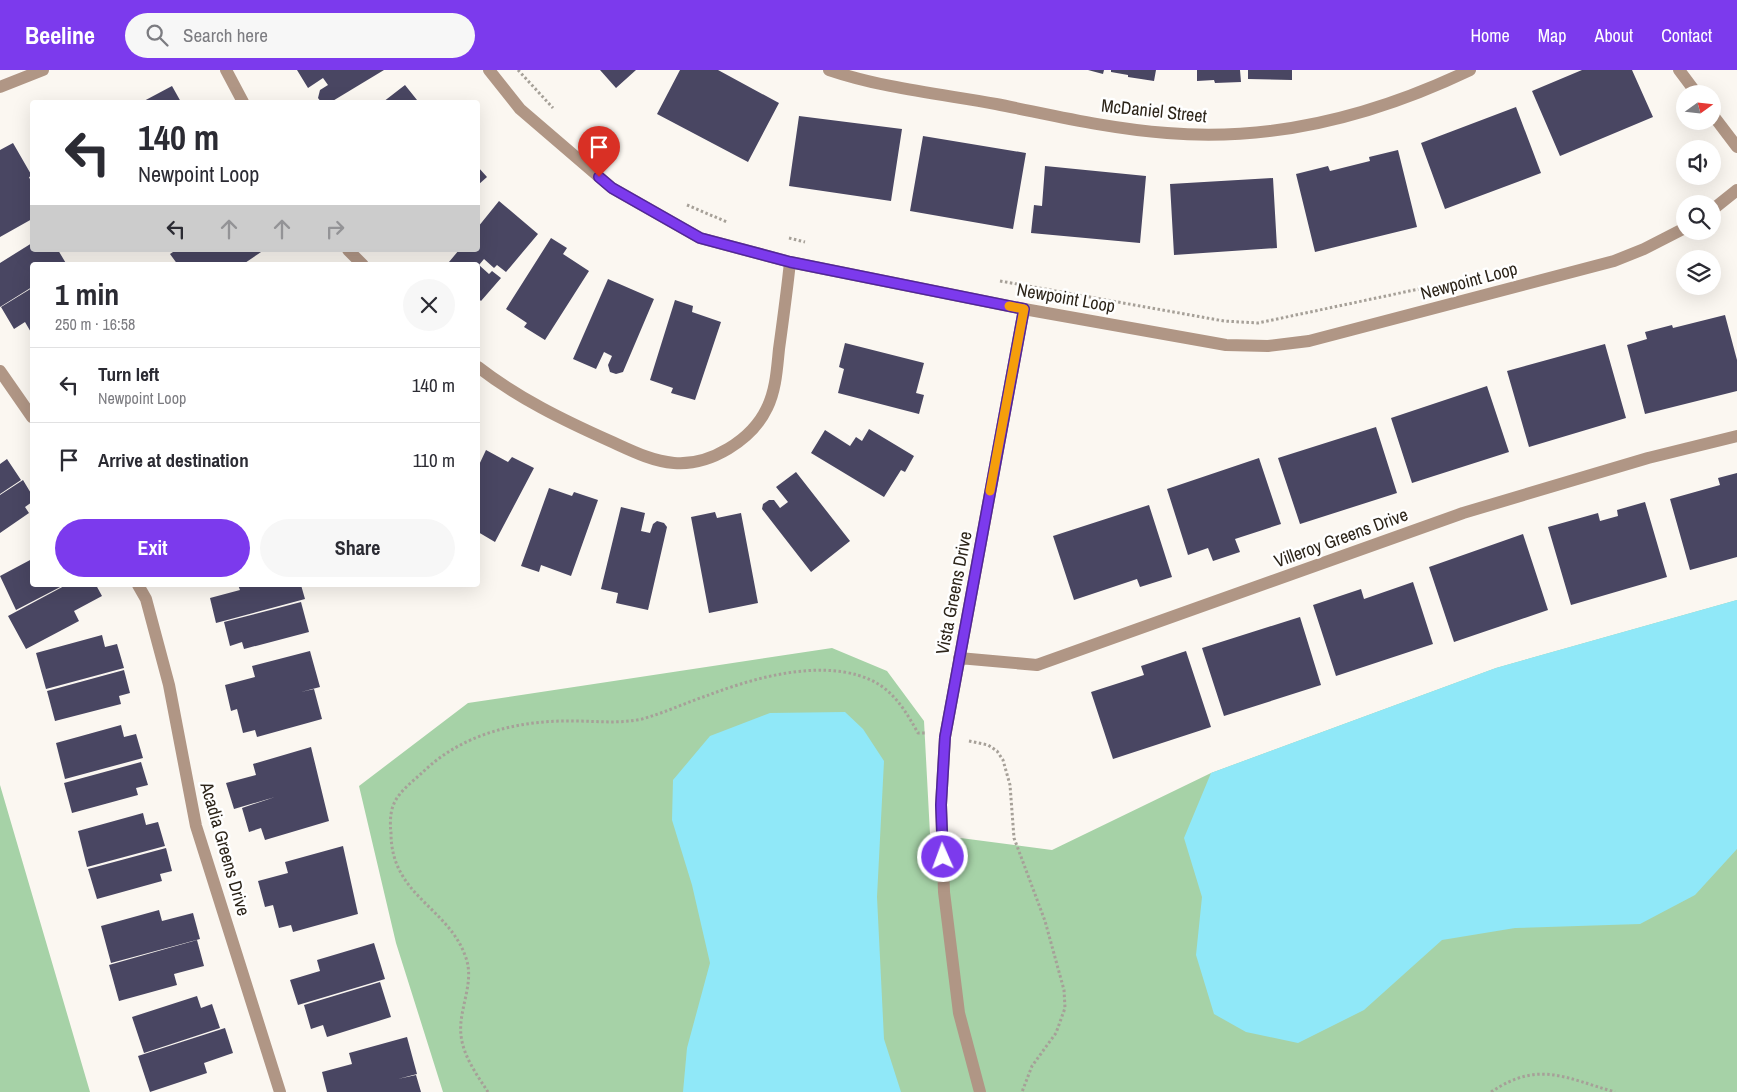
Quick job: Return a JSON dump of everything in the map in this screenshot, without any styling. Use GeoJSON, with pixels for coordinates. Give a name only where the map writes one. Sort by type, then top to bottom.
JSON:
{"type":"FeatureCollection","features":[{"type":"Feature","properties":{"kind":"street"},"geometry":{"type":"LineString","coordinates":[[0,87],[43,70]]}},
{"type":"Feature","properties":{"kind":"street"},"geometry":{"type":"LineString","coordinates":[[226,70],[243,100]]}},
{"type":"Feature","properties":{"kind":"street","name":"Newpoint Loop"},"geometry":{"type":"LineString","coordinates":[[489,70],[520,109],[612,188],[700,238],[790,262],[1024,309],[1226,346],[1247,347],[1287,344],[1319,338],[1614,261],[1644,249],[1676,233]]}},
{"type":"Feature","properties":{"kind":"street","name":"McDaniel Street"},"geometry":{"type":"LineString","coordinates":[[829,70],[896,86],[1133,130],[1206,134],[1281,130],[1349,117],[1392,104],[1470,70]]}},
{"type":"Feature","properties":{"kind":"street"},"geometry":{"type":"LineString","coordinates":[[1680,70],[1691,85]]}},
{"type":"Feature","properties":{"kind":"street"},"geometry":{"type":"LineString","coordinates":[[1721,126],[1737,147]]}},
{"type":"Feature","properties":{"kind":"street"},"geometry":{"type":"LineString","coordinates":[[1721,203],[1737,190]]}},
{"type":"Feature","properties":{"kind":"street"},"geometry":{"type":"LineString","coordinates":[[350,252],[360,262]]}},
{"type":"Feature","properties":{"kind":"street"},"geometry":{"type":"LineString","coordinates":[[480,368],[537,406],[572,424],[640,454],[675,463],[695,461],[718,454],[754,429],[768,407],[775,380],[790,262]]}},
{"type":"Feature","properties":{"kind":"street","name":"Vista Greens Drive"},"geometry":{"type":"LineString","coordinates":[[980,1092],[959,1013],[944,892],[941,805],[945,737],[1024,309]]}},
{"type":"Feature","properties":{"kind":"street"},"geometry":{"type":"LineString","coordinates":[[0,371],[30,414]]}},
{"type":"Feature","properties":{"kind":"street","name":"Villeroy Greens Drive"},"geometry":{"type":"LineString","coordinates":[[959,658],[1037,665],[1463,513],[1648,458],[1737,436]]}},
{"type":"Feature","properties":{"kind":"street","name":"Acadia Greens Drive"},"geometry":{"type":"LineString","coordinates":[[139,587],[146,599],[169,685],[196,826],[280,1092]]}},
{"type":"Feature","properties":{"kind":"path"},"geometry":{"type":"LineString","coordinates":[[518,70],[558,113]]}},
{"type":"Feature","properties":{"kind":"path"},"geometry":{"type":"LineString","coordinates":[[679,201],[730,223]]}},
{"type":"Feature","properties":{"kind":"path"},"geometry":{"type":"LineString","coordinates":[[780,236],[808,242]]}},
{"type":"Feature","properties":{"kind":"path"},"geometry":{"type":"LineString","coordinates":[[992,280],[1224,321],[1258,323],[1420,288]]}},
{"type":"Feature","properties":{"kind":"path"},"geometry":{"type":"LineString","coordinates":[[488,1092],[469,1061],[460,1033],[468,982],[468,962],[452,930],[421,901],[400,875],[392,846],[393,807],[404,789],[429,766],[455,748],[496,729],[535,722],[625,722],[671,710],[704,696],[754,681],[810,672],[845,672],[882,685],[907,711],[918,733],[928,733]]}},
{"type":"Feature","properties":{"kind":"path"},"geometry":{"type":"LineString","coordinates":[[969,741],[988,744],[997,751],[1003,760],[1010,784],[1014,838],[1045,921],[1064,990],[1064,1008],[1056,1032],[1032,1066],[1022,1092]]}},
{"type":"Feature","properties":{"kind":"path"},"geometry":{"type":"LineString","coordinates":[[1491,1092],[1516,1077],[1539,1073],[1560,1074],[1615,1092]]}},
{"type":"Feature","properties":{"kind":"green space"},"geometry":{"type":"Polygon","coordinates":[[[1737,600],[1737,1092],[443,1092],[396,943],[359,786],[468,703],[832,648],[887,671],[924,721],[930,834],[1052,850],[1211,773],[1496,668],[1737,600]]]}},
{"type":"Feature","properties":{"kind":"green space"},"geometry":{"type":"Polygon","coordinates":[[[0,785],[90,1092],[0,1092],[0,785]]]}},
{"type":"Feature","properties":{"kind":"water"},"geometry":{"type":"Polygon","coordinates":[[[1737,600],[1737,849],[1695,895],[1640,924],[1515,928],[1442,940],[1364,1010],[1298,1043],[1246,1032],[1214,1014],[1196,955],[1202,897],[1184,838],[1211,773],[1496,668],[1737,600]]]}},
{"type":"Feature","properties":{"kind":"water"},"geometry":{"type":"Polygon","coordinates":[[[845,712],[863,729],[884,761],[877,897],[884,1039],[901,1092],[683,1092],[687,1048],[710,963],[692,885],[672,820],[673,780],[710,736],[770,713],[845,712]]]}},
{"type":"Feature","properties":{"kind":"building"},"geometry":{"type":"Polygon","coordinates":[[[297,70],[384,70],[334,100],[320,100],[318,98],[320,90],[328,85],[323,78],[308,88],[297,70]]]}},
{"type":"Feature","properties":{"kind":"building"},"geometry":{"type":"Polygon","coordinates":[[[600,70],[636,70],[616,88],[600,70]]]}},
{"type":"Feature","properties":{"kind":"building"},"geometry":{"type":"Polygon","coordinates":[[[680,70],[718,70],[779,103],[748,162],[657,114],[680,70]]]}},
{"type":"Feature","properties":{"kind":"building"},"geometry":{"type":"Polygon","coordinates":[[[1088,70],[1104,70],[1103,74],[1088,70]]]}},
{"type":"Feature","properties":{"kind":"building"},"geometry":{"type":"Polygon","coordinates":[[[1111,70],[1156,70],[1154,81],[1128,77],[1128,75],[1111,72],[1111,70]]]}},
{"type":"Feature","properties":{"kind":"building"},"geometry":{"type":"Polygon","coordinates":[[[1197,70],[1240,70],[1241,82],[1215,83],[1214,80],[1197,81],[1197,70]]]}},
{"type":"Feature","properties":{"kind":"building"},"geometry":{"type":"Polygon","coordinates":[[[1248,70],[1292,70],[1292,80],[1248,79],[1248,70]]]}},
{"type":"Feature","properties":{"kind":"building"},"geometry":{"type":"Polygon","coordinates":[[[1582,70],[1632,70],[1653,117],[1560,156],[1532,91],[1582,70]]]}},
{"type":"Feature","properties":{"kind":"building"},"geometry":{"type":"Polygon","coordinates":[[[405,85],[417,100],[386,100],[405,85]]]}},
{"type":"Feature","properties":{"kind":"building"},"geometry":{"type":"Polygon","coordinates":[[[172,86],[180,100],[146,100],[172,86]]]}},
{"type":"Feature","properties":{"kind":"building"},"geometry":{"type":"Polygon","coordinates":[[[1516,107],[1541,173],[1445,209],[1421,143],[1516,107]]]}},
{"type":"Feature","properties":{"kind":"building"},"geometry":{"type":"Polygon","coordinates":[[[799,116],[902,129],[891,201],[789,186],[799,116]]]}},
{"type":"Feature","properties":{"kind":"building"},"geometry":{"type":"Polygon","coordinates":[[[923,136],[1026,153],[1013,229],[910,211],[923,136]]]}},
{"type":"Feature","properties":{"kind":"building"},"geometry":{"type":"Polygon","coordinates":[[[13,143],[30,173],[30,220],[0,237],[0,150],[13,143]]]}},
{"type":"Feature","properties":{"kind":"building"},"geometry":{"type":"Polygon","coordinates":[[[1398,150],[1417,227],[1315,252],[1296,174],[1328,166],[1330,171],[1370,161],[1369,157],[1398,150]]]}},
{"type":"Feature","properties":{"kind":"building"},"geometry":{"type":"Polygon","coordinates":[[[1045,166],[1146,176],[1140,243],[1031,233],[1034,205],[1042,206],[1045,166]]]}},
{"type":"Feature","properties":{"kind":"building"},"geometry":{"type":"Polygon","coordinates":[[[480,169],[487,177],[480,183],[480,169]]]}},
{"type":"Feature","properties":{"kind":"building"},"geometry":{"type":"Polygon","coordinates":[[[1273,178],[1277,248],[1174,255],[1170,184],[1273,178]]]}},
{"type":"Feature","properties":{"kind":"building"},"geometry":{"type":"Polygon","coordinates":[[[499,201],[538,234],[506,272],[497,265],[494,268],[484,259],[480,264],[480,262],[449,262],[457,252],[480,252],[480,225],[499,201]]]}},
{"type":"Feature","properties":{"kind":"building"},"geometry":{"type":"Polygon","coordinates":[[[551,238],[567,248],[563,254],[589,271],[545,340],[524,327],[527,323],[506,309],[551,238]]]}},
{"type":"Feature","properties":{"kind":"building"},"geometry":{"type":"Polygon","coordinates":[[[30,244],[30,252],[59,252],[65,262],[30,262],[30,288],[0,307],[0,263],[30,244]]]}},
{"type":"Feature","properties":{"kind":"building"},"geometry":{"type":"Polygon","coordinates":[[[173,252],[261,252],[246,262],[176,262],[170,254],[173,252]]]}},
{"type":"Feature","properties":{"kind":"building"},"geometry":{"type":"Polygon","coordinates":[[[480,266],[489,274],[492,271],[501,278],[481,301],[480,266]]]}},
{"type":"Feature","properties":{"kind":"building"},"geometry":{"type":"Polygon","coordinates":[[[608,279],[654,299],[623,372],[616,374],[610,372],[608,365],[612,356],[604,352],[596,369],[573,359],[608,279]]]}},
{"type":"Feature","properties":{"kind":"building"},"geometry":{"type":"Polygon","coordinates":[[[30,289],[30,331],[25,322],[14,329],[1,307],[30,289]]]}},
{"type":"Feature","properties":{"kind":"building"},"geometry":{"type":"Polygon","coordinates":[[[675,300],[693,306],[692,312],[721,322],[695,400],[671,393],[673,388],[650,380],[675,300]]]}},
{"type":"Feature","properties":{"kind":"building"},"geometry":{"type":"Polygon","coordinates":[[[1725,315],[1737,360],[1737,391],[1645,414],[1627,345],[1647,339],[1645,332],[1672,325],[1673,328],[1725,315]]]}},
{"type":"Feature","properties":{"kind":"building"},"geometry":{"type":"Polygon","coordinates":[[[845,343],[924,363],[916,393],[924,395],[919,414],[838,393],[844,369],[839,367],[845,343]]]}},
{"type":"Feature","properties":{"kind":"building"},"geometry":{"type":"Polygon","coordinates":[[[1605,344],[1626,418],[1529,447],[1507,371],[1605,344]]]}},
{"type":"Feature","properties":{"kind":"building"},"geometry":{"type":"Polygon","coordinates":[[[1487,386],[1509,452],[1412,483],[1391,418],[1487,386]]]}},
{"type":"Feature","properties":{"kind":"building"},"geometry":{"type":"Polygon","coordinates":[[[1376,427],[1397,493],[1300,524],[1278,458],[1376,427]]]}},
{"type":"Feature","properties":{"kind":"building"},"geometry":{"type":"Polygon","coordinates":[[[869,429],[914,456],[905,472],[901,470],[884,497],[811,453],[825,430],[850,446],[856,437],[862,441],[869,429]]]}},
{"type":"Feature","properties":{"kind":"building"},"geometry":{"type":"Polygon","coordinates":[[[486,450],[508,462],[512,457],[534,468],[495,542],[480,533],[480,463],[486,450]]]}},
{"type":"Feature","properties":{"kind":"building"},"geometry":{"type":"Polygon","coordinates":[[[1259,458],[1281,524],[1235,539],[1240,552],[1213,561],[1208,548],[1188,555],[1167,489],[1259,458]]]}},
{"type":"Feature","properties":{"kind":"building"},"geometry":{"type":"Polygon","coordinates":[[[7,459],[21,480],[0,494],[0,464],[7,459]]]}},
{"type":"Feature","properties":{"kind":"building"},"geometry":{"type":"Polygon","coordinates":[[[796,472],[850,541],[811,572],[762,509],[763,504],[769,500],[774,500],[780,508],[788,502],[776,487],[796,472]]]}},
{"type":"Feature","properties":{"kind":"building"},"geometry":{"type":"Polygon","coordinates":[[[1737,473],[1737,557],[1690,570],[1670,499],[1720,485],[1718,478],[1737,473]]]}},
{"type":"Feature","properties":{"kind":"building"},"geometry":{"type":"Polygon","coordinates":[[[23,480],[30,492],[30,503],[25,507],[29,513],[0,533],[0,495],[23,480]]]}},
{"type":"Feature","properties":{"kind":"building"},"geometry":{"type":"Polygon","coordinates":[[[549,488],[572,496],[574,492],[598,500],[571,576],[541,565],[539,572],[521,566],[549,488]]]}},
{"type":"Feature","properties":{"kind":"building"},"geometry":{"type":"Polygon","coordinates":[[[1645,502],[1667,577],[1571,605],[1548,527],[1598,513],[1600,521],[1618,516],[1617,510],[1645,502]]]}},
{"type":"Feature","properties":{"kind":"building"},"geometry":{"type":"Polygon","coordinates":[[[1149,505],[1172,577],[1140,587],[1137,579],[1074,600],[1053,536],[1149,505]]]}},
{"type":"Feature","properties":{"kind":"building"},"geometry":{"type":"Polygon","coordinates":[[[621,507],[645,513],[641,531],[650,533],[653,524],[657,521],[664,523],[667,527],[648,610],[616,603],[618,593],[601,589],[621,507]]]}},
{"type":"Feature","properties":{"kind":"building"},"geometry":{"type":"Polygon","coordinates":[[[715,512],[717,518],[741,513],[758,603],[709,613],[691,517],[715,512]]]}},
{"type":"Feature","properties":{"kind":"building"},"geometry":{"type":"Polygon","coordinates":[[[1523,534],[1548,610],[1454,642],[1429,567],[1523,534]]]}},
{"type":"Feature","properties":{"kind":"building"},"geometry":{"type":"Polygon","coordinates":[[[30,560],[30,587],[60,587],[16,610],[0,576],[30,560]]]}},
{"type":"Feature","properties":{"kind":"building"},"geometry":{"type":"Polygon","coordinates":[[[1413,582],[1433,644],[1336,676],[1313,605],[1361,589],[1364,599],[1413,582]]]}},
{"type":"Feature","properties":{"kind":"building"},"geometry":{"type":"Polygon","coordinates":[[[62,587],[97,587],[102,596],[74,611],[79,621],[26,649],[8,616],[62,587]]]}},
{"type":"Feature","properties":{"kind":"building"},"geometry":{"type":"Polygon","coordinates":[[[239,587],[302,587],[305,599],[216,623],[210,598],[240,590],[239,587]]]}},
{"type":"Feature","properties":{"kind":"building"},"geometry":{"type":"Polygon","coordinates":[[[301,602],[309,632],[244,649],[242,642],[230,646],[224,622],[301,602]]]}},
{"type":"Feature","properties":{"kind":"building"},"geometry":{"type":"Polygon","coordinates":[[[1300,617],[1321,685],[1224,716],[1202,648],[1300,617]]]}},
{"type":"Feature","properties":{"kind":"building"},"geometry":{"type":"Polygon","coordinates":[[[102,635],[105,647],[117,644],[124,668],[46,689],[36,653],[102,635]]]}},
{"type":"Feature","properties":{"kind":"building"},"geometry":{"type":"Polygon","coordinates":[[[310,651],[320,687],[301,692],[314,689],[322,719],[257,737],[255,730],[243,733],[237,709],[231,711],[225,685],[255,677],[252,666],[310,651]]]}},
{"type":"Feature","properties":{"kind":"building"},"geometry":{"type":"Polygon","coordinates":[[[1186,651],[1211,727],[1113,759],[1091,692],[1144,675],[1141,666],[1186,651]]]}},
{"type":"Feature","properties":{"kind":"building"},"geometry":{"type":"Polygon","coordinates":[[[124,670],[130,693],[119,696],[121,704],[55,721],[47,691],[124,670]]]}},
{"type":"Feature","properties":{"kind":"building"},"geometry":{"type":"Polygon","coordinates":[[[121,725],[124,737],[136,734],[143,758],[65,779],[56,743],[121,725]]]}},
{"type":"Feature","properties":{"kind":"building"},"geometry":{"type":"Polygon","coordinates":[[[311,747],[329,821],[265,840],[261,828],[249,832],[242,808],[275,797],[234,809],[226,783],[256,775],[253,764],[311,747]]]}},
{"type":"Feature","properties":{"kind":"building"},"geometry":{"type":"Polygon","coordinates":[[[141,762],[148,785],[136,788],[138,795],[72,813],[64,783],[141,762]]]}},
{"type":"Feature","properties":{"kind":"building"},"geometry":{"type":"Polygon","coordinates":[[[143,813],[146,825],[158,822],[165,846],[87,867],[78,831],[143,813]]]}},
{"type":"Feature","properties":{"kind":"building"},"geometry":{"type":"Polygon","coordinates":[[[343,846],[358,914],[293,932],[291,925],[279,928],[273,905],[265,907],[258,881],[288,873],[285,862],[343,846]]]}},
{"type":"Feature","properties":{"kind":"building"},"geometry":{"type":"Polygon","coordinates":[[[166,848],[172,871],[160,874],[162,881],[97,899],[88,869],[166,848]]]}},
{"type":"Feature","properties":{"kind":"building"},"geometry":{"type":"Polygon","coordinates":[[[159,910],[162,921],[193,913],[200,939],[111,963],[101,926],[159,910]]]}},
{"type":"Feature","properties":{"kind":"building"},"geometry":{"type":"Polygon","coordinates":[[[197,940],[204,966],[174,974],[177,985],[119,1001],[109,965],[197,940]]]}},
{"type":"Feature","properties":{"kind":"building"},"geometry":{"type":"Polygon","coordinates":[[[374,943],[385,979],[298,1005],[290,980],[320,971],[317,960],[374,943]]]}},
{"type":"Feature","properties":{"kind":"building"},"geometry":{"type":"Polygon","coordinates":[[[380,982],[391,1017],[327,1037],[323,1025],[311,1029],[304,1005],[380,982]]]}},
{"type":"Feature","properties":{"kind":"building"},"geometry":{"type":"Polygon","coordinates":[[[197,996],[201,1008],[212,1004],[220,1028],[144,1053],[132,1017],[197,996]]]}},
{"type":"Feature","properties":{"kind":"building"},"geometry":{"type":"Polygon","coordinates":[[[225,1028],[233,1053],[204,1063],[207,1073],[150,1092],[138,1056],[225,1028]]]}},
{"type":"Feature","properties":{"kind":"building"},"geometry":{"type":"Polygon","coordinates":[[[407,1037],[417,1074],[398,1079],[416,1075],[421,1092],[327,1092],[322,1072],[352,1064],[349,1053],[407,1037]]]}},
{"type":"Feature","properties":{"kind":"slow traffic"},"geometry":{"type":"LineString","coordinates":[[990,491],[1024,309],[1009,306]]}},
{"type":"Feature","properties":{"kind":"route"},"geometry":{"type":"LineString","coordinates":[[599,177],[612,188],[700,238],[790,262],[1024,309],[945,737],[941,805],[943,857]]}}]}
